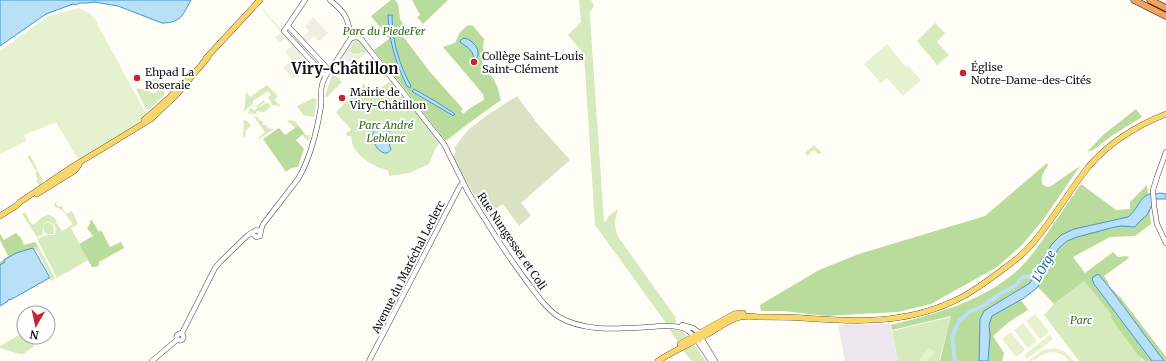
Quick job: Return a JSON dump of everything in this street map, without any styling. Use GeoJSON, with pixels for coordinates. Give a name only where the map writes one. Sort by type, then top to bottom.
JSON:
{"type":"FeatureCollection","features":[{"type":"Feature","properties":{"kind":"highway"},"geometry":{"type":"LineString","coordinates":[[1134,0],[1166,16]]}},
{"type":"Feature","properties":{"kind":"highway"},"geometry":{"type":"LineString","coordinates":[[1150,0],[1166,8]]}},
{"type":"Feature","properties":{"kind":"main road"},"geometry":{"type":"LineString","coordinates":[[107,145],[151,119],[182,88],[260,0]]}},
{"type":"Feature","properties":{"kind":"main road"},"geometry":{"type":"LineString","coordinates":[[232,31],[264,0]]}},
{"type":"Feature","properties":{"kind":"main road"},"geometry":{"type":"LineString","coordinates":[[0,216],[148,117],[170,97],[182,82],[208,57]]}},
{"type":"Feature","properties":{"kind":"main road"},"geometry":{"type":"LineString","coordinates":[[658,361],[734,318],[750,315],[873,321],[912,316],[954,301],[978,287],[1024,253],[1041,233],[1090,166],[1110,147],[1134,130],[1166,111]]}},
{"type":"Feature","properties":{"kind":"main road"},"geometry":{"type":"LineString","coordinates":[[1155,118],[1166,114]]}},
{"type":"Feature","properties":{"kind":"main road"},"geometry":{"type":"LineString","coordinates":[[654,361],[669,350],[698,337]]}},
{"type":"Feature","properties":{"kind":"street"},"geometry":{"type":"LineString","coordinates":[[305,0],[284,31],[325,76]]}},
{"type":"Feature","properties":{"kind":"street"},"geometry":{"type":"LineString","coordinates":[[152,361],[178,339],[177,335],[182,333],[218,264],[248,235],[256,233],[298,179],[305,166],[312,144],[322,101],[320,94],[321,86],[325,76],[351,38],[346,16],[330,0]]}},
{"type":"Feature","properties":{"kind":"street"},"geometry":{"type":"LineString","coordinates":[[288,26],[329,70]]}},
{"type":"Feature","properties":{"kind":"street","name":"Rue Nungesser et Coli"},"geometry":{"type":"LineString","coordinates":[[351,38],[358,37],[361,39],[444,144],[463,183],[482,215],[518,269],[539,298],[548,307],[558,316],[588,328],[670,326]]}},
{"type":"Feature","properties":{"kind":"street"},"geometry":{"type":"LineString","coordinates":[[1166,152],[1153,190],[1157,224],[1166,243]]}},
{"type":"Feature","properties":{"kind":"street","name":"Avenue du Maréchal Leclerc"},"geometry":{"type":"LineString","coordinates":[[369,361],[460,186],[463,183]]}},
{"type":"Feature","properties":{"kind":"street"},"geometry":{"type":"LineString","coordinates":[[670,326],[682,324],[695,329],[711,361]]}},
{"type":"Feature","properties":{"kind":"street"},"geometry":{"type":"LineString","coordinates":[[670,326],[682,327],[698,337],[715,361]]}},
{"type":"Feature","properties":{"kind":"shaded area"},"geometry":{"type":"Polygon","coordinates":[[[262,7],[281,29],[283,27],[286,29],[284,30],[297,44],[300,38],[301,40],[303,39],[302,37],[309,31],[305,26],[313,17],[328,33],[319,41],[314,36],[300,47],[305,54],[290,68],[297,75],[293,79],[283,68],[292,60],[285,52],[292,46],[285,38],[280,43],[275,37],[281,33],[261,8],[262,7]]]}},
{"type":"Feature","properties":{"kind":"shaded area"},"geometry":{"type":"Polygon","coordinates":[[[355,39],[350,48],[350,52],[355,55],[368,50],[370,51],[354,62],[352,61],[351,64],[346,60],[337,69],[348,51],[346,48],[350,42],[355,39]]]}},
{"type":"Feature","properties":{"kind":"shaded area"},"geometry":{"type":"Polygon","coordinates":[[[890,324],[898,361],[845,361],[838,325],[890,324]]]}},
{"type":"Feature","properties":{"kind":"green space","name":"Parc du PiedeFer"},"geometry":{"type":"Polygon","coordinates":[[[391,0],[395,0],[398,4],[400,19],[406,29],[402,35],[430,72],[463,109],[461,111],[463,114],[484,100],[483,94],[443,47],[455,43],[460,32],[468,25],[473,26],[484,39],[483,48],[486,56],[482,62],[495,81],[501,100],[447,140],[445,140],[374,50],[389,39],[371,16],[391,0]]]}},
{"type":"Feature","properties":{"kind":"green space"},"geometry":{"type":"Polygon","coordinates":[[[412,0],[448,0],[423,24],[417,17],[420,15],[412,0]]]}},
{"type":"Feature","properties":{"kind":"green space"},"geometry":{"type":"Polygon","coordinates":[[[579,0],[591,0],[594,6],[590,12],[590,17],[604,222],[617,209],[618,210],[615,224],[619,238],[676,318],[675,319],[677,321],[674,323],[666,323],[595,225],[584,54],[568,35],[581,22],[579,0]]]}},
{"type":"Feature","properties":{"kind":"green space"},"geometry":{"type":"Polygon","coordinates":[[[79,8],[95,18],[148,117],[80,163],[56,122],[24,135],[26,141],[0,154],[0,51],[48,16],[79,8]]]}},
{"type":"Feature","properties":{"kind":"green space"},"geometry":{"type":"Polygon","coordinates":[[[935,23],[945,33],[937,42],[949,55],[937,65],[917,41],[935,23]]]}},
{"type":"Feature","properties":{"kind":"green space"},"geometry":{"type":"Polygon","coordinates":[[[355,40],[360,41],[367,50],[358,54],[350,52],[350,48],[355,40]]]}},
{"type":"Feature","properties":{"kind":"green space"},"geometry":{"type":"Polygon","coordinates":[[[887,44],[906,67],[908,66],[921,80],[903,96],[887,78],[881,83],[864,64],[887,44]]]}},
{"type":"Feature","properties":{"kind":"green space"},"geometry":{"type":"Polygon","coordinates":[[[334,72],[337,73],[335,75],[342,82],[327,97],[325,97],[330,81],[334,72]]]}},
{"type":"Feature","properties":{"kind":"green space"},"geometry":{"type":"Polygon","coordinates":[[[156,78],[165,94],[149,110],[146,109],[136,89],[155,93],[160,88],[156,81],[150,84],[148,82],[156,78]]]}},
{"type":"Feature","properties":{"kind":"green space","name":"Parc André Leblanc"},"geometry":{"type":"Polygon","coordinates":[[[390,81],[440,143],[435,149],[429,164],[409,173],[389,176],[388,170],[374,165],[364,159],[357,152],[354,148],[351,136],[347,136],[346,133],[351,130],[336,112],[364,84],[373,94],[390,81]]]}},
{"type":"Feature","properties":{"kind":"green space"},"geometry":{"type":"Polygon","coordinates":[[[267,85],[278,96],[274,100],[281,106],[272,105],[268,97],[271,95],[268,91],[253,101],[253,104],[254,106],[257,106],[264,100],[265,102],[257,107],[253,106],[251,104],[251,106],[247,108],[244,113],[246,91],[250,97],[267,85]]]}},
{"type":"Feature","properties":{"kind":"green space"},"geometry":{"type":"Polygon","coordinates":[[[517,96],[537,123],[570,160],[521,203],[531,215],[519,226],[503,204],[486,215],[462,175],[453,156],[456,152],[454,148],[468,130],[486,116],[517,96]]]}},
{"type":"Feature","properties":{"kind":"green space"},"geometry":{"type":"Polygon","coordinates":[[[314,98],[317,101],[314,117],[303,115],[297,106],[314,98]]]}},
{"type":"Feature","properties":{"kind":"green space"},"geometry":{"type":"Polygon","coordinates":[[[266,103],[271,107],[264,112],[257,111],[256,114],[248,113],[251,108],[254,110],[266,103]]]}},
{"type":"Feature","properties":{"kind":"green space"},"geometry":{"type":"Polygon","coordinates":[[[1136,109],[1142,117],[1113,135],[1093,150],[1087,152],[1103,135],[1136,109]]]}},
{"type":"Feature","properties":{"kind":"green space"},"geometry":{"type":"Polygon","coordinates":[[[254,117],[259,117],[258,120],[263,121],[263,125],[267,125],[267,128],[274,129],[259,139],[258,138],[265,132],[254,117]]]}},
{"type":"Feature","properties":{"kind":"green space"},"geometry":{"type":"Polygon","coordinates":[[[243,120],[247,121],[251,126],[245,131],[246,136],[244,137],[244,122],[243,120]]]}},
{"type":"Feature","properties":{"kind":"green space"},"geometry":{"type":"Polygon","coordinates":[[[287,120],[295,121],[306,135],[310,135],[309,140],[308,141],[290,123],[288,125],[289,123],[287,120]]]}},
{"type":"Feature","properties":{"kind":"green space"},"geometry":{"type":"Polygon","coordinates":[[[298,126],[304,133],[296,140],[304,149],[298,167],[291,168],[286,172],[263,139],[279,128],[285,135],[298,126]]]}},
{"type":"Feature","properties":{"kind":"green space"},"geometry":{"type":"Polygon","coordinates":[[[814,145],[822,153],[819,154],[813,150],[807,156],[805,153],[814,145]]]}},
{"type":"Feature","properties":{"kind":"green space"},"geometry":{"type":"Polygon","coordinates":[[[30,155],[42,179],[42,183],[39,185],[35,174],[37,172],[27,156],[30,155]]]}},
{"type":"Feature","properties":{"kind":"green space"},"geometry":{"type":"Polygon","coordinates":[[[1047,163],[1048,165],[1042,175],[1042,182],[1043,185],[1048,187],[1080,166],[1043,220],[1022,245],[997,267],[931,304],[898,312],[827,316],[784,311],[761,311],[760,305],[819,270],[859,254],[985,216],[1047,163]]]}},
{"type":"Feature","properties":{"kind":"green space"},"geometry":{"type":"Polygon","coordinates":[[[1081,184],[1116,210],[1130,209],[1130,202],[1147,185],[1151,224],[1135,236],[1110,237],[1073,257],[1085,273],[1113,252],[1118,257],[1127,256],[1129,258],[1104,276],[1109,286],[1121,298],[1166,357],[1166,361],[1164,361],[1098,274],[1093,279],[1094,284],[1152,361],[1145,361],[1138,355],[1111,318],[1111,314],[1084,281],[1054,304],[1038,287],[1021,300],[1028,310],[1009,322],[993,336],[1004,353],[1002,361],[940,361],[951,316],[892,330],[891,325],[942,311],[976,298],[1006,279],[1020,268],[1032,255],[1081,184]]]}},
{"type":"Feature","properties":{"kind":"green space"},"geometry":{"type":"Polygon","coordinates":[[[55,202],[57,202],[56,205],[60,207],[61,205],[66,214],[72,211],[78,224],[71,228],[88,260],[57,278],[37,239],[46,235],[55,235],[55,226],[47,221],[45,222],[43,225],[43,235],[37,237],[22,214],[25,212],[33,225],[45,216],[51,215],[57,221],[56,222],[62,231],[73,224],[62,210],[54,206],[55,202]]]}},
{"type":"Feature","properties":{"kind":"green space"},"geometry":{"type":"Polygon","coordinates":[[[92,220],[99,232],[101,230],[110,247],[121,242],[124,248],[99,262],[99,265],[96,267],[92,267],[79,244],[93,236],[87,228],[92,220]]]}},
{"type":"Feature","properties":{"kind":"green space"},"geometry":{"type":"Polygon","coordinates":[[[46,222],[53,225],[54,234],[47,234],[44,232],[43,226],[46,222]]]}},
{"type":"Feature","properties":{"kind":"green space"},"geometry":{"type":"Polygon","coordinates":[[[16,233],[21,238],[24,245],[35,242],[38,246],[0,267],[0,262],[8,256],[0,240],[0,234],[4,240],[16,233]]]}},
{"type":"Feature","properties":{"kind":"green space"},"geometry":{"type":"Polygon","coordinates":[[[38,246],[55,278],[51,281],[49,279],[50,276],[37,251],[32,248],[38,246]]]}},
{"type":"Feature","properties":{"kind":"green space","name":"Parc"},"geometry":{"type":"Polygon","coordinates":[[[1084,281],[1111,314],[1112,318],[1143,361],[1079,361],[1044,315],[1054,304],[1084,281]]]}},
{"type":"Feature","properties":{"kind":"green space"},"geometry":{"type":"Polygon","coordinates":[[[1035,314],[1049,332],[1040,339],[1026,321],[1035,314]]]}},
{"type":"Feature","properties":{"kind":"green space"},"geometry":{"type":"Polygon","coordinates":[[[951,317],[939,361],[898,361],[892,331],[951,317]]]}},
{"type":"Feature","properties":{"kind":"green space"},"geometry":{"type":"Polygon","coordinates":[[[1023,323],[1037,341],[1028,348],[1014,330],[1023,323]]]}},
{"type":"Feature","properties":{"kind":"green space"},"geometry":{"type":"Polygon","coordinates":[[[669,329],[682,332],[687,337],[678,342],[669,329]]]}},
{"type":"Feature","properties":{"kind":"green space"},"geometry":{"type":"Polygon","coordinates":[[[1011,332],[1025,350],[1016,357],[1002,339],[1011,332]]]}},
{"type":"Feature","properties":{"kind":"green space"},"geometry":{"type":"Polygon","coordinates":[[[1050,335],[1053,339],[1027,359],[1024,355],[1050,335]]]}},
{"type":"Feature","properties":{"kind":"green space"},"geometry":{"type":"Polygon","coordinates":[[[16,337],[16,345],[34,345],[23,354],[0,348],[0,346],[16,337]]]}},
{"type":"Feature","properties":{"kind":"green space"},"geometry":{"type":"Polygon","coordinates":[[[693,344],[706,361],[692,361],[682,349],[693,344]]]}},
{"type":"Feature","properties":{"kind":"green space"},"geometry":{"type":"Polygon","coordinates":[[[929,348],[935,352],[927,361],[918,361],[929,348]]]}},
{"type":"Feature","properties":{"kind":"green space"},"geometry":{"type":"Polygon","coordinates":[[[1053,348],[1065,352],[1073,361],[1069,361],[1060,354],[1050,352],[1034,360],[1028,361],[1043,350],[1053,348]]]}},
{"type":"Feature","properties":{"kind":"water"},"geometry":{"type":"Polygon","coordinates":[[[0,0],[191,0],[181,17],[169,23],[162,23],[118,6],[94,2],[79,3],[76,5],[73,4],[46,14],[0,46],[0,0]]]}},
{"type":"Feature","properties":{"kind":"water"},"geometry":{"type":"Polygon","coordinates":[[[388,15],[392,15],[393,34],[397,52],[403,70],[411,86],[410,88],[405,82],[395,58],[391,41],[388,15]]]}},
{"type":"Feature","properties":{"kind":"water"},"geometry":{"type":"Polygon","coordinates":[[[464,38],[471,41],[477,47],[478,55],[475,61],[473,54],[468,47],[460,42],[464,38]]]}},
{"type":"Feature","properties":{"kind":"water"},"geometry":{"type":"Polygon","coordinates":[[[414,89],[455,114],[453,116],[413,92],[412,91],[414,89]]]}},
{"type":"Feature","properties":{"kind":"water"},"geometry":{"type":"Polygon","coordinates":[[[377,126],[389,131],[386,135],[391,149],[388,152],[384,153],[376,147],[373,136],[377,126]]]}},
{"type":"Feature","properties":{"kind":"water","name":"L'Orge"},"geometry":{"type":"Polygon","coordinates":[[[1149,194],[1166,194],[1166,199],[1155,199],[1147,215],[1135,227],[1115,227],[1077,237],[1067,241],[1059,248],[1048,265],[1038,287],[1024,298],[992,316],[989,325],[990,335],[988,361],[979,361],[980,319],[984,311],[1030,283],[1052,244],[1061,235],[1074,229],[1128,217],[1143,198],[1149,194]]]}},
{"type":"Feature","properties":{"kind":"water"},"geometry":{"type":"Polygon","coordinates":[[[33,248],[49,278],[10,300],[9,299],[0,306],[0,265],[5,262],[4,260],[16,253],[33,248]]]}},
{"type":"Feature","properties":{"kind":"water"},"geometry":{"type":"Polygon","coordinates":[[[1098,274],[1164,361],[1152,361],[1094,284],[1092,278],[1098,274]]]}},
{"type":"Feature","properties":{"kind":"waterway"},"geometry":{"type":"LineString","coordinates":[[955,361],[952,336],[959,321],[969,312],[983,306],[1016,285],[1023,277],[1038,275]]}},
{"type":"Feature","properties":{"kind":"place","name":"Collège Saint-Louis Saint-Clément"},"geometry":{"type":"Point","coordinates":[474,62]}},
{"type":"Feature","properties":{"kind":"place","name":"Église Notre-Dame-des-Cités"},"geometry":{"type":"Point","coordinates":[963,73]}},
{"type":"Feature","properties":{"kind":"place","name":"Ehpad La Roseraie"},"geometry":{"type":"Point","coordinates":[137,78]}},
{"type":"Feature","properties":{"kind":"place","name":"Mairie de Viry-Châtillon"},"geometry":{"type":"Point","coordinates":[342,98]}},
{"type":"Feature","properties":{"kind":"district","name":"Viry-Châtillon"},"geometry":{"type":"Point","coordinates":[345,69]}}]}
